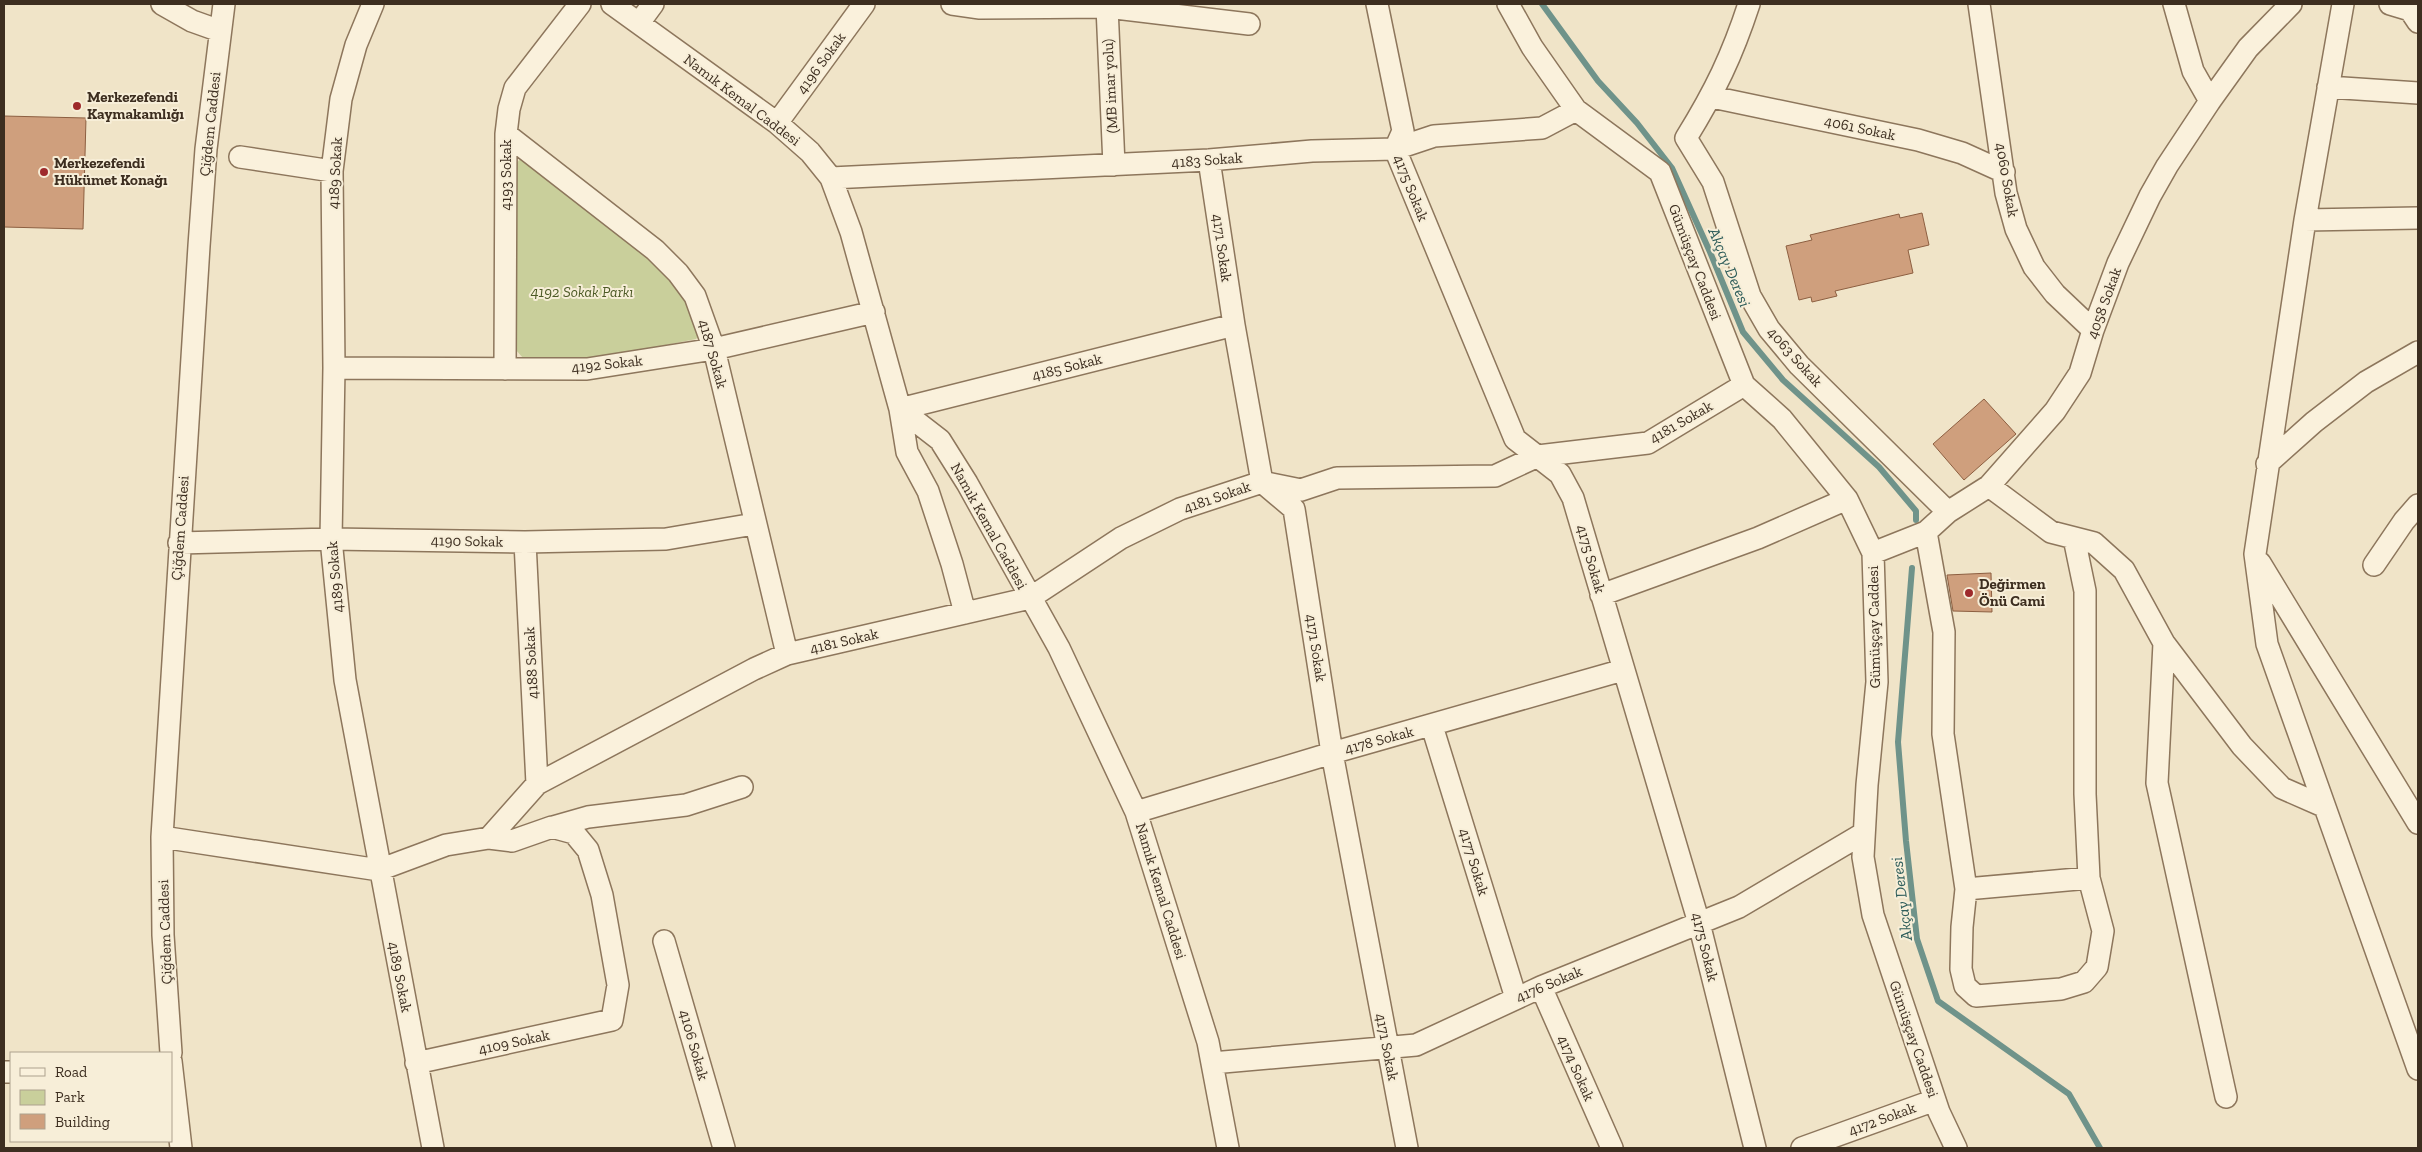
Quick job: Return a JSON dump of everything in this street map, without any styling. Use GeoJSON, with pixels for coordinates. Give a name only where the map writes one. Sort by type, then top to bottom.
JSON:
{"type":"FeatureCollection","features":[{"type":"Feature","properties":{"kind":"street"},"geometry":{"type":"LineString","coordinates":[[162,4],[192,21],[220,31]]}},
{"type":"Feature","properties":{"kind":"street","name":"Çiğdem Caddesi"},"geometry":{"type":"LineString","coordinates":[[171,1052],[163,935],[162,837],[179,543],[206,149],[224,4]]}},
{"type":"Feature","properties":{"kind":"street","name":"4189 Sokak"},"geometry":{"type":"LineString","coordinates":[[373,4],[356,45],[341,99],[332,171],[334,368],[331,539],[345,680],[379,870],[433,1148]]}},
{"type":"Feature","properties":{"kind":"street","name":"4193 Sokak"},"geometry":{"type":"LineString","coordinates":[[505,369],[506,134],[508,110],[515,88],[580,4]]}},
{"type":"Feature","properties":{"kind":"street","name":"Namık Kemal Caddesi"},"geometry":{"type":"LineString","coordinates":[[612,4],[777,123],[810,152],[831,178],[851,232],[900,409],[940,440],[967,482],[1059,648],[1136,812],[1208,1042],[1228,1148]]}},
{"type":"Feature","properties":{"kind":"street"},"geometry":{"type":"LineString","coordinates":[[639,23],[652,4]]}},
{"type":"Feature","properties":{"kind":"street","name":"4196 Sokak"},"geometry":{"type":"LineString","coordinates":[[777,123],[864,4]]}},
{"type":"Feature","properties":{"kind":"street"},"geometry":{"type":"LineString","coordinates":[[952,4],[1107,7],[1249,24]]}},
{"type":"Feature","properties":{"kind":"street","name":"4175 Sokak"},"geometry":{"type":"LineString","coordinates":[[1377,4],[1403,131],[1395,149],[1515,440],[1560,474],[1574,498],[1623,670],[1699,923],[1755,1148]]}},
{"type":"Feature","properties":{"kind":"street","name":"Gümüşçay Caddesi"},"geometry":{"type":"LineString","coordinates":[[1508,4],[1532,47],[1576,110],[1660,172],[1744,385],[1782,419],[1848,499],[1873,554],[1877,682],[1867,785],[1863,857],[1873,915],[1935,1100],[1956,1148]]}},
{"type":"Feature","properties":{"kind":"street","name":"4063 Sokak"},"geometry":{"type":"LineString","coordinates":[[1749,4],[1732,54],[1712,97],[1686,138],[1713,182],[1750,296],[1768,329],[1799,365],[1948,512]]}},
{"type":"Feature","properties":{"kind":"street","name":"4060 Sokak"},"geometry":{"type":"LineString","coordinates":[[1980,4],[2006,193],[2016,229],[2034,267],[2055,294],[2093,330]]}},
{"type":"Feature","properties":{"kind":"street"},"geometry":{"type":"LineString","coordinates":[[2174,4],[2193,70],[2210,101]]}},
{"type":"Feature","properties":{"kind":"street","name":"4058 Sokak"},"geometry":{"type":"LineString","coordinates":[[1873,554],[1926,532],[1948,512],[1989,486],[2055,411],[2080,373],[2093,330],[2118,263],[2150,196],[2210,101],[2248,48],[2291,4]]}},
{"type":"Feature","properties":{"kind":"street"},"geometry":{"type":"LineString","coordinates":[[2343,4],[2305,220],[2255,554],[2267,644],[2418,1069]]}},
{"type":"Feature","properties":{"kind":"street"},"geometry":{"type":"LineString","coordinates":[[2390,4],[2410,10],[2418,22]]}},
{"type":"Feature","properties":{"kind":"street","name":"(MB imar yolu)"},"geometry":{"type":"LineString","coordinates":[[1107,7],[1114,165]]}},
{"type":"Feature","properties":{"kind":"street"},"geometry":{"type":"LineString","coordinates":[[2328,87],[2418,93]]}},
{"type":"Feature","properties":{"kind":"street","name":"4061 Sokak"},"geometry":{"type":"LineString","coordinates":[[1712,97],[1918,140],[1962,153],[2004,172]]}},
{"type":"Feature","properties":{"kind":"street","name":"4183 Sokak"},"geometry":{"type":"LineString","coordinates":[[831,178],[1209,160],[1312,151],[1395,149],[1434,136],[1542,128],[1576,110]]}},
{"type":"Feature","properties":{"kind":"street","name":"4187 Sokak"},"geometry":{"type":"LineString","coordinates":[[506,134],[654,250],[678,273],[695,296],[714,349],[754,524],[787,654]]}},
{"type":"Feature","properties":{"kind":"street"},"geometry":{"type":"LineString","coordinates":[[240,157],[332,171]]}},
{"type":"Feature","properties":{"kind":"street","name":"4171 Sokak"},"geometry":{"type":"LineString","coordinates":[[1209,160],[1234,325],[1262,482],[1294,510],[1332,753],[1407,1148]]}},
{"type":"Feature","properties":{"kind":"street"},"geometry":{"type":"LineString","coordinates":[[2305,220],[2418,218]]}},
{"type":"Feature","properties":{"kind":"street","name":"4192 Sokak"},"geometry":{"type":"LineString","coordinates":[[334,368],[587,369],[714,349],[874,312]]}},
{"type":"Feature","properties":{"kind":"street","name":"4185 Sokak"},"geometry":{"type":"LineString","coordinates":[[900,409],[1234,325]]}},
{"type":"Feature","properties":{"kind":"street"},"geometry":{"type":"LineString","coordinates":[[2267,464],[2314,422],[2366,382],[2418,352]]}},
{"type":"Feature","properties":{"kind":"street","name":"4181 Sokak"},"geometry":{"type":"LineString","coordinates":[[489,838],[538,784],[712,689],[787,654],[1030,598],[1121,538],[1180,509],[1262,482],[1301,490],[1337,478],[1495,476],[1538,456],[1648,443],[1744,385]]}},
{"type":"Feature","properties":{"kind":"street"},"geometry":{"type":"LineString","coordinates":[[900,409],[907,452],[928,491],[952,564],[965,613]]}},
{"type":"Feature","properties":{"kind":"street"},"geometry":{"type":"LineString","coordinates":[[1989,486],[2051,532],[2094,543],[2124,570],[2164,643],[2242,746],[2282,788],[2323,806]]}},
{"type":"Feature","properties":{"kind":"street"},"geometry":{"type":"LineString","coordinates":[[1601,595],[1758,538],[1848,499]]}},
{"type":"Feature","properties":{"kind":"street"},"geometry":{"type":"LineString","coordinates":[[2374,565],[2404,521],[2418,505]]}},
{"type":"Feature","properties":{"kind":"street","name":"4190 Sokak"},"geometry":{"type":"LineString","coordinates":[[179,543],[331,539],[525,542],[666,539],[754,524]]}},
{"type":"Feature","properties":{"kind":"street"},"geometry":{"type":"LineString","coordinates":[[1926,532],[1944,632],[1943,734],[1966,889],[1962,927],[1961,969],[1965,986],[1976,996],[2061,989],[2084,982],[2097,967],[2103,931],[2089,878],[2085,794],[2085,591],[2074,538]]}},
{"type":"Feature","properties":{"kind":"street","name":"4188 Sokak"},"geometry":{"type":"LineString","coordinates":[[525,542],[538,784]]}},
{"type":"Feature","properties":{"kind":"street"},"geometry":{"type":"LineString","coordinates":[[2255,554],[2301,635],[2418,823]]}},
{"type":"Feature","properties":{"kind":"street"},"geometry":{"type":"LineString","coordinates":[[2164,643],[2157,783],[2226,1097]]}},
{"type":"Feature","properties":{"kind":"street","name":"4178 Sokak"},"geometry":{"type":"LineString","coordinates":[[1136,812],[1332,753],[1432,726],[1573,682],[1623,670]]}},
{"type":"Feature","properties":{"kind":"street","name":"4177 Sokak"},"geometry":{"type":"LineString","coordinates":[[1432,726],[1516,998]]}},
{"type":"Feature","properties":{"kind":"street"},"geometry":{"type":"LineString","coordinates":[[162,837],[379,870],[446,845],[489,838],[512,842],[588,816],[686,805],[742,787]]}},
{"type":"Feature","properties":{"kind":"street","name":"4109 Sokak"},"geometry":{"type":"LineString","coordinates":[[416,1063],[612,1020],[618,985],[602,894],[588,850],[574,833],[552,827]]}},
{"type":"Feature","properties":{"kind":"street","name":"4176 Sokak"},"geometry":{"type":"LineString","coordinates":[[1212,1063],[1387,1046],[1416,1045],[1541,987],[1739,907],[1864,833]]}},
{"type":"Feature","properties":{"kind":"street"},"geometry":{"type":"LineString","coordinates":[[1966,889],[2089,878]]}},
{"type":"Feature","properties":{"kind":"street","name":"4106 Sokak"},"geometry":{"type":"LineString","coordinates":[[664,941],[724,1148]]}},
{"type":"Feature","properties":{"kind":"street","name":"4174 Sokak"},"geometry":{"type":"LineString","coordinates":[[1541,987],[1612,1148]]}},
{"type":"Feature","properties":{"kind":"street"},"geometry":{"type":"LineString","coordinates":[[172,1069],[181,1148]]}},
{"type":"Feature","properties":{"kind":"street","name":"4172 Sokak"},"geometry":{"type":"LineString","coordinates":[[1802,1148],[1935,1100]]}},
{"type":"Feature","properties":{"kind":"green space","name":"4192 Sokak Parkı"},"geometry":{"type":"Polygon","coordinates":[[[521,158],[654,263],[683,292],[699,336],[696,339],[590,360],[524,359],[515,349],[514,166],[521,158]]]}},
{"type":"Feature","properties":{"kind":"building","name":"Merkezefendi Hükümet Konağı"},"geometry":{"type":"Polygon","coordinates":[[[4,116],[86,118],[83,229],[4,227],[4,116]]]}},
{"type":"Feature","properties":{"kind":"building"},"geometry":{"type":"Polygon","coordinates":[[[1922,213],[1929,245],[1908,250],[1913,273],[1835,291],[1837,296],[1812,302],[1811,297],[1799,300],[1786,246],[1812,240],[1810,235],[1899,214],[1900,218],[1922,213]]]}},
{"type":"Feature","properties":{"kind":"building"},"geometry":{"type":"Polygon","coordinates":[[[1984,399],[2016,434],[1964,480],[1933,444],[1984,399]]]}},
{"type":"Feature","properties":{"kind":"building","name":"Değirmen Önü Cami"},"geometry":{"type":"Polygon","coordinates":[[[1991,573],[1992,612],[1953,611],[1947,575],[1991,573]]]}},
{"type":"Feature","properties":{"kind":"waterway","name":"Akçay Deresi"},"geometry":{"type":"LineString","coordinates":[[1542,4],[1598,81],[1637,123],[1672,168],[1743,332],[1783,380],[1879,467],[1916,511],[1916,520]]}},
{"type":"Feature","properties":{"kind":"waterway","name":"Akçay Deresi"},"geometry":{"type":"LineString","coordinates":[[1912,568],[1898,742],[1906,841],[1917,939],[1938,1001],[2069,1094],[2100,1148]]}},
{"type":"Feature","properties":{"kind":"place","name":"Merkezefendi Kaymakamlığı"},"geometry":{"type":"Point","coordinates":[77,106]}},
{"type":"Feature","properties":{"kind":"place","name":"Merkezefendi Hükümet Konağı"},"geometry":{"type":"Point","coordinates":[44,172]}},
{"type":"Feature","properties":{"kind":"place","name":"Değirmen Önü Cami"},"geometry":{"type":"Point","coordinates":[1969,593]}}]}
